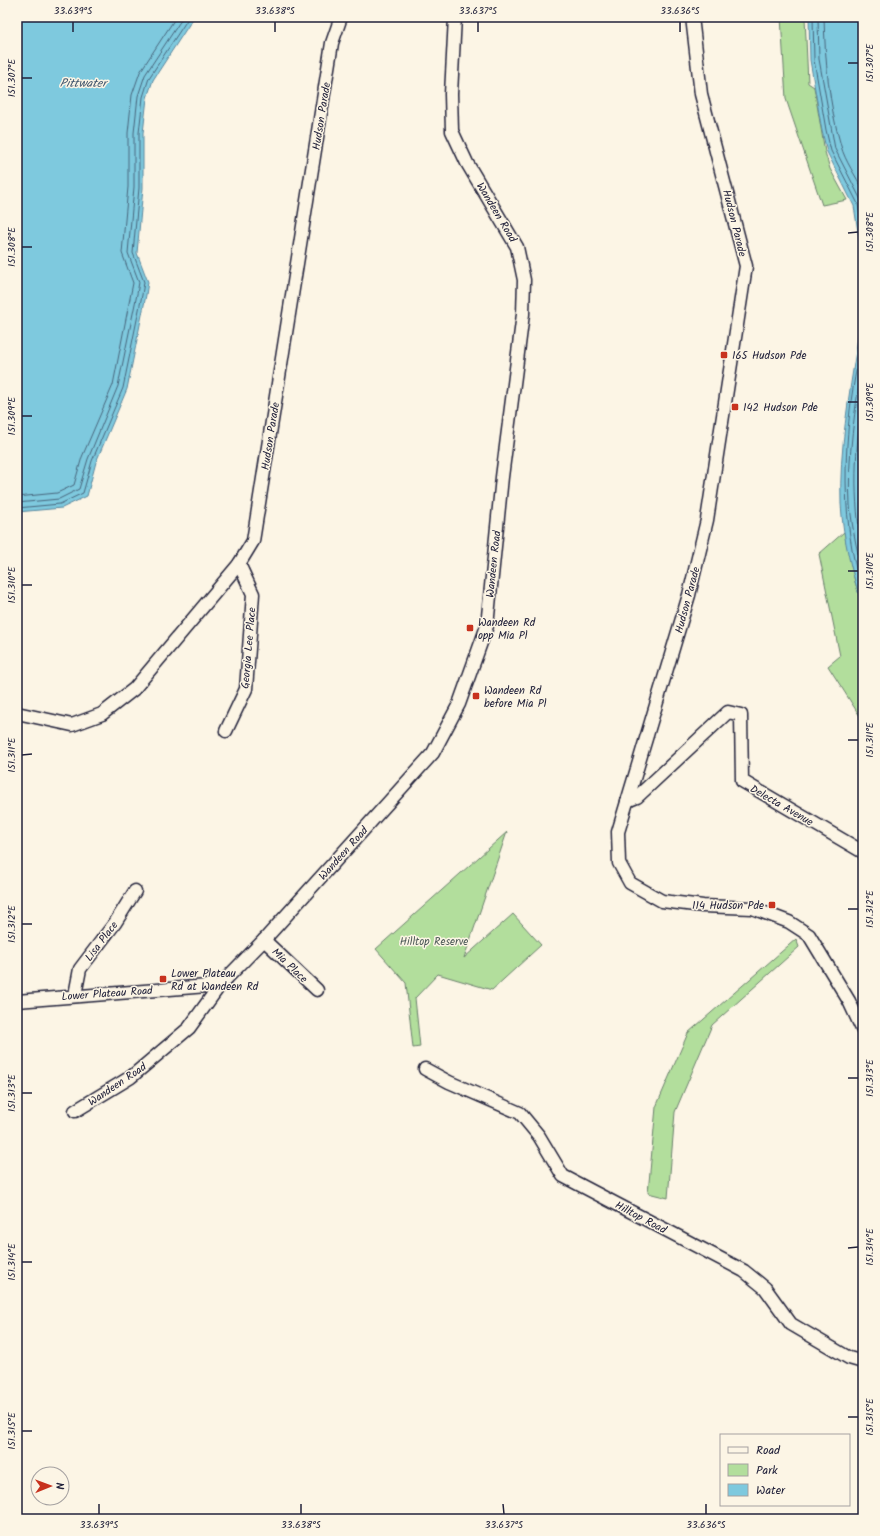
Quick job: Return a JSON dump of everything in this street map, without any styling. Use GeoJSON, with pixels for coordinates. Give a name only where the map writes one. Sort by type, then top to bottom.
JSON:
{"type":"FeatureCollection","features":[{"type":"Feature","properties":{"kind":"street","name":"Hudson Parade"},"geometry":{"type":"LineString","coordinates":[[17,713],[72,724],[102,714],[134,689],[239,564],[253,541],[332,43],[341,17]]}},
{"type":"Feature","properties":{"kind":"street","name":"Wandeen Road"},"geometry":{"type":"LineString","coordinates":[[75,1111],[131,1077],[189,1028],[220,985],[264,940],[433,753],[460,704],[487,626],[502,477],[523,314],[524,280],[517,247],[467,163],[452,131],[451,94],[455,17]]}},
{"type":"Feature","properties":{"kind":"street","name":"Hudson Parade"},"geometry":{"type":"LineString","coordinates":[[692,17],[702,94],[746,266],[707,520],[689,595],[618,832],[619,862],[630,883],[662,900],[703,906],[752,908],[789,922],[809,936],[849,1001],[863,1030]]}},
{"type":"Feature","properties":{"kind":"street","name":"Georgia Lee Place"},"geometry":{"type":"LineString","coordinates":[[226,731],[246,689],[247,681],[253,594],[239,564]]}},
{"type":"Feature","properties":{"kind":"street","name":"Delecta Avenue"},"geometry":{"type":"LineString","coordinates":[[627,801],[637,797],[728,712],[741,715],[742,781],[863,852]]}},
{"type":"Feature","properties":{"kind":"street","name":"Lisa Place"},"geometry":{"type":"LineString","coordinates":[[75,995],[80,969],[115,923],[136,891]]}},
{"type":"Feature","properties":{"kind":"street","name":"Mia Place"},"geometry":{"type":"LineString","coordinates":[[264,940],[317,990]]}},
{"type":"Feature","properties":{"kind":"street","name":"Lower Plateau Road"},"geometry":{"type":"LineString","coordinates":[[17,1000],[220,985]]}},
{"type":"Feature","properties":{"kind":"street","name":"Hilltop Road"},"geometry":{"type":"LineString","coordinates":[[425,1069],[449,1082],[520,1113],[539,1136],[563,1176],[744,1271],[765,1288],[791,1324],[849,1358],[863,1362]]}},
{"type":"Feature","properties":{"kind":"green space"},"geometry":{"type":"Polygon","coordinates":[[[781,17],[805,17],[808,83],[814,87],[825,152],[830,169],[847,200],[822,205],[786,99],[781,17]]]}},
{"type":"Feature","properties":{"kind":"green space"},"geometry":{"type":"Polygon","coordinates":[[[844,532],[855,582],[863,607],[863,721],[828,666],[840,656],[819,554],[844,532]]]}},
{"type":"Feature","properties":{"kind":"green space","name":"Hilltop Reserve"},"geometry":{"type":"Polygon","coordinates":[[[507,832],[464,958],[513,914],[541,945],[492,990],[438,974],[415,998],[420,1047],[413,1048],[406,983],[376,949],[507,832]]]}},
{"type":"Feature","properties":{"kind":"green space"},"geometry":{"type":"Polygon","coordinates":[[[796,939],[799,947],[712,1025],[675,1112],[668,1198],[648,1193],[656,1107],[688,1033],[796,939]]]}},
{"type":"Feature","properties":{"kind":"water","name":"Pittwater"},"geometry":{"type":"Polygon","coordinates":[[[17,17],[194,17],[153,80],[147,98],[143,133],[143,188],[137,253],[148,282],[127,389],[96,462],[87,496],[62,508],[17,512],[17,17]]]}},
{"type":"Feature","properties":{"kind":"water"},"geometry":{"type":"Polygon","coordinates":[[[809,17],[863,17],[863,265],[854,206],[827,152],[822,131],[810,60],[809,17]]]}},
{"type":"Feature","properties":{"kind":"water"},"geometry":{"type":"Polygon","coordinates":[[[863,275],[863,607],[855,582],[846,543],[842,517],[841,484],[843,444],[859,327],[863,275]]]}},
{"type":"Feature","properties":{"kind":"place","name":"165 Hudson Pde"},"geometry":{"type":"Point","coordinates":[724,355]}},
{"type":"Feature","properties":{"kind":"place","name":"142 Hudson Pde"},"geometry":{"type":"Point","coordinates":[735,407]}},
{"type":"Feature","properties":{"kind":"place","name":"Wandeen Rd opp Mia Pl"},"geometry":{"type":"Point","coordinates":[470,628]}},
{"type":"Feature","properties":{"kind":"place","name":"Wandeen Rd before Mia Pl"},"geometry":{"type":"Point","coordinates":[476,696]}},
{"type":"Feature","properties":{"kind":"place","name":"114 Hudson Pde"},"geometry":{"type":"Point","coordinates":[772,905]}},
{"type":"Feature","properties":{"kind":"place","name":"Lower Plateau Rd at Wandeen Rd"},"geometry":{"type":"Point","coordinates":[163,979]}}]}
